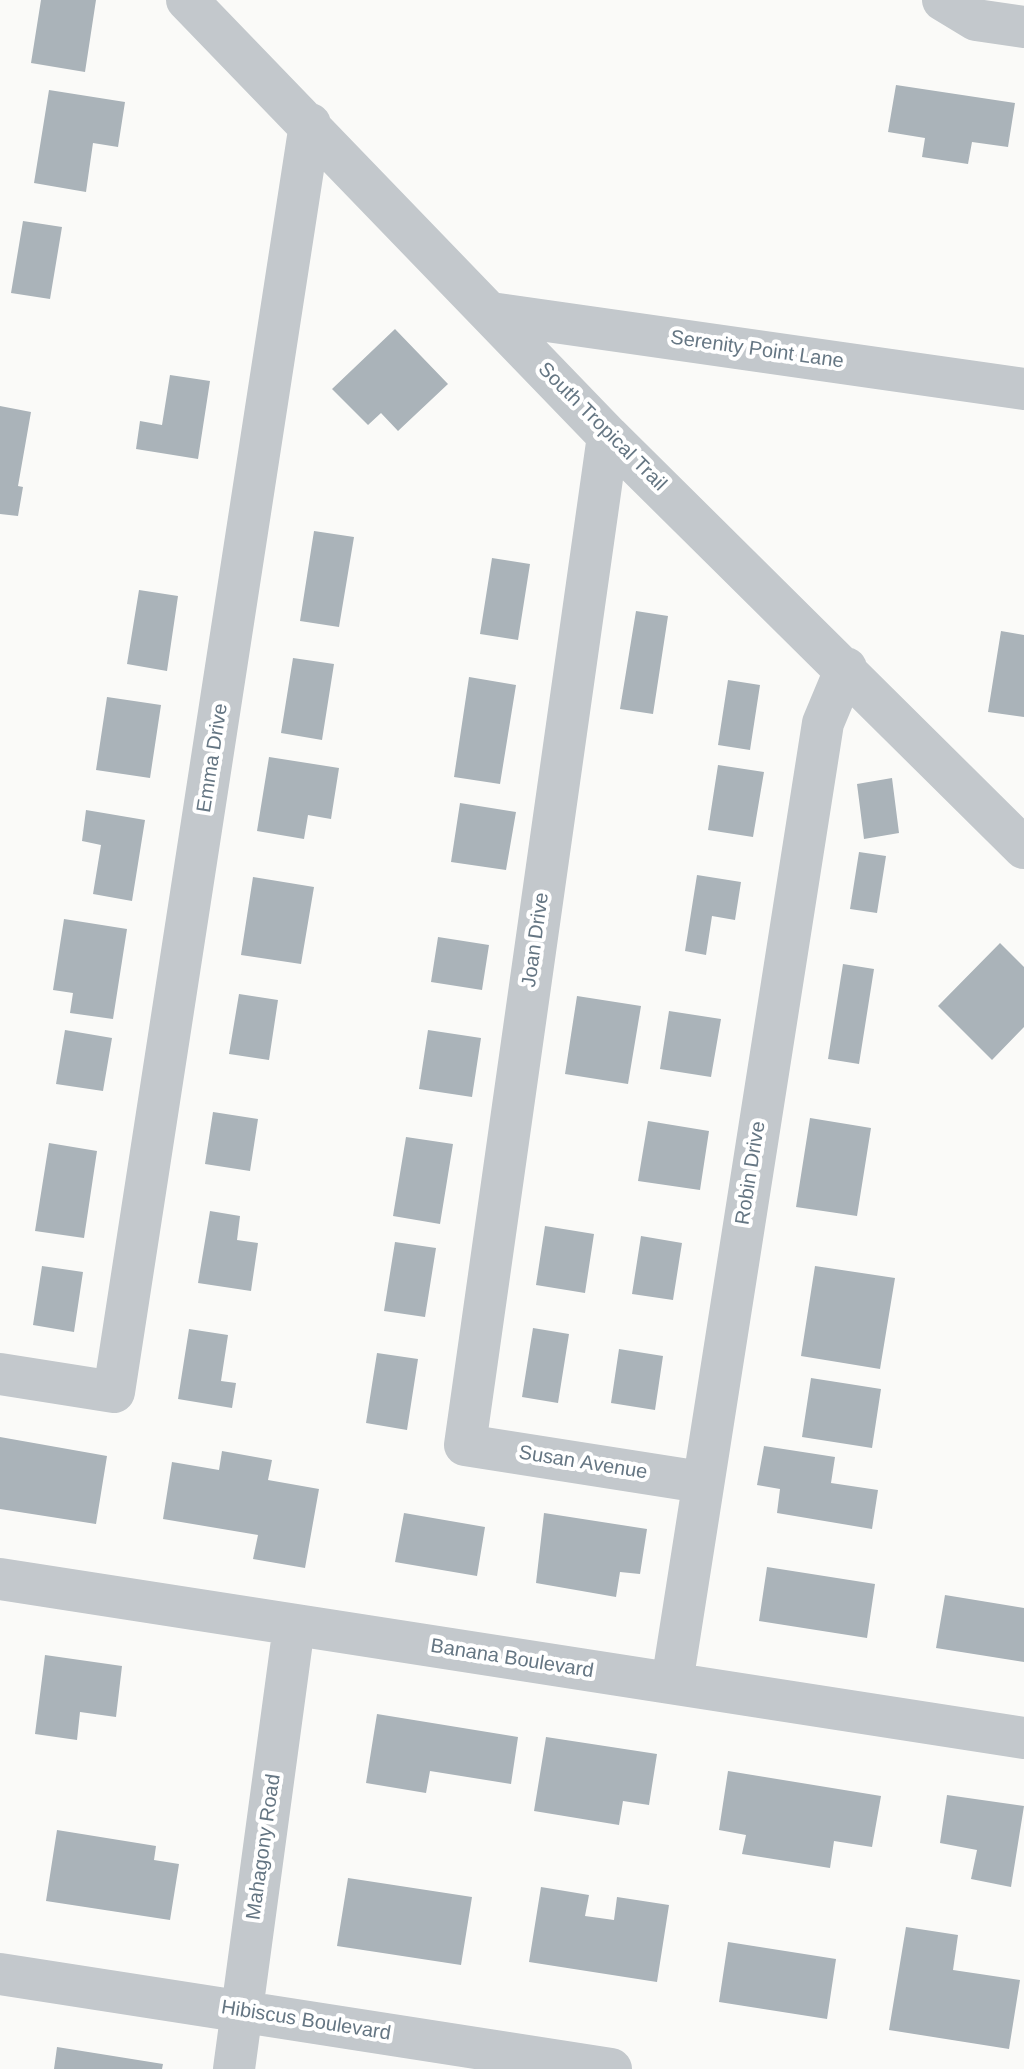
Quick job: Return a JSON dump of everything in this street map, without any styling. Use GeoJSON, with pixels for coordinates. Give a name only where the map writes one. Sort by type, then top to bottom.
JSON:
{"type":"FeatureCollection","features":[{"type":"Feature","properties":{"kind":"street","name":"South Tropical Trail"},"geometry":{"type":"LineString","coordinates":[[187,0],[608,436],[1018,833]]}},
{"type":"Feature","properties":{"kind":"street"},"geometry":{"type":"LineString","coordinates":[[943,0],[976,20],[1024,27]]}},
{"type":"Feature","properties":{"kind":"street","name":"Emma Drive"},"geometry":{"type":"LineString","coordinates":[[0,1374],[114,1392],[310,124]]}},
{"type":"Feature","properties":{"kind":"street","name":"Serenity Point Lane"},"geometry":{"type":"LineString","coordinates":[[491,313],[1024,389]]}},
{"type":"Feature","properties":{"kind":"street","name":"Joan Drive"},"geometry":{"type":"LineString","coordinates":[[465,1445],[608,436]]}},
{"type":"Feature","properties":{"kind":"street","name":"Robin Drive"},"geometry":{"type":"LineString","coordinates":[[672,1683],[701,1482],[823,723],[846,668]]}},
{"type":"Feature","properties":{"kind":"street","name":"Susan Avenue"},"geometry":{"type":"LineString","coordinates":[[465,1445],[701,1482]]}},
{"type":"Feature","properties":{"kind":"street","name":"Banana Boulevard"},"geometry":{"type":"LineString","coordinates":[[0,1579],[1024,1738]]}},
{"type":"Feature","properties":{"kind":"street","name":"Mahagony Road"},"geometry":{"type":"LineString","coordinates":[[234,2069],[294,1626]]}},
{"type":"Feature","properties":{"kind":"street","name":"Hibiscus Boulevard"},"geometry":{"type":"LineString","coordinates":[[0,1974],[611,2069]]}},
{"type":"Feature","properties":{"kind":"building"},"geometry":{"type":"Polygon","coordinates":[[[41,0],[96,0],[85,72],[31,63],[41,0]]]}},
{"type":"Feature","properties":{"kind":"building"},"geometry":{"type":"Polygon","coordinates":[[[896,85],[1015,103],[1008,147],[972,142],[968,164],[922,157],[925,138],[888,132],[896,85]]]}},
{"type":"Feature","properties":{"kind":"building"},"geometry":{"type":"Polygon","coordinates":[[[49,90],[125,102],[118,147],[93,143],[86,192],[34,183],[49,90]]]}},
{"type":"Feature","properties":{"kind":"building"},"geometry":{"type":"Polygon","coordinates":[[[23,221],[62,227],[50,299],[11,293],[23,221]]]}},
{"type":"Feature","properties":{"kind":"building"},"geometry":{"type":"Polygon","coordinates":[[[395,329],[448,384],[398,431],[381,413],[368,425],[332,389],[395,329]]]}},
{"type":"Feature","properties":{"kind":"building"},"geometry":{"type":"Polygon","coordinates":[[[170,375],[210,381],[198,459],[136,449],[140,421],[162,425],[170,375]]]}},
{"type":"Feature","properties":{"kind":"building"},"geometry":{"type":"Polygon","coordinates":[[[0,406],[31,412],[18,486],[23,487],[18,516],[0,514],[0,406]]]}},
{"type":"Feature","properties":{"kind":"building"},"geometry":{"type":"Polygon","coordinates":[[[314,531],[354,537],[339,627],[300,621],[314,531]]]}},
{"type":"Feature","properties":{"kind":"building"},"geometry":{"type":"Polygon","coordinates":[[[492,558],[530,564],[518,640],[480,634],[492,558]]]}},
{"type":"Feature","properties":{"kind":"building"},"geometry":{"type":"Polygon","coordinates":[[[139,590],[178,596],[167,671],[127,664],[139,590]]]}},
{"type":"Feature","properties":{"kind":"building"},"geometry":{"type":"Polygon","coordinates":[[[636,611],[668,616],[653,714],[620,709],[636,611]]]}},
{"type":"Feature","properties":{"kind":"building"},"geometry":{"type":"Polygon","coordinates":[[[1001,631],[1024,635],[1024,717],[988,712],[1001,631]]]}},
{"type":"Feature","properties":{"kind":"building"},"geometry":{"type":"Polygon","coordinates":[[[293,658],[334,664],[322,740],[281,733],[293,658]]]}},
{"type":"Feature","properties":{"kind":"building"},"geometry":{"type":"Polygon","coordinates":[[[469,677],[516,685],[500,784],[454,777],[469,677]]]}},
{"type":"Feature","properties":{"kind":"building"},"geometry":{"type":"Polygon","coordinates":[[[728,680],[760,685],[750,750],[718,745],[728,680]]]}},
{"type":"Feature","properties":{"kind":"building"},"geometry":{"type":"Polygon","coordinates":[[[107,697],[161,705],[150,778],[96,770],[107,697]]]}},
{"type":"Feature","properties":{"kind":"building"},"geometry":{"type":"Polygon","coordinates":[[[269,757],[339,768],[331,819],[308,815],[304,839],[257,831],[269,757]]]}},
{"type":"Feature","properties":{"kind":"building"},"geometry":{"type":"Polygon","coordinates":[[[718,765],[764,772],[753,837],[708,830],[718,765]]]}},
{"type":"Feature","properties":{"kind":"building"},"geometry":{"type":"Polygon","coordinates":[[[892,778],[899,833],[864,839],[857,784],[892,778]]]}},
{"type":"Feature","properties":{"kind":"building"},"geometry":{"type":"Polygon","coordinates":[[[460,803],[516,812],[506,870],[451,862],[460,803]]]}},
{"type":"Feature","properties":{"kind":"building"},"geometry":{"type":"Polygon","coordinates":[[[86,810],[145,820],[132,901],[93,894],[101,845],[82,841],[86,810]]]}},
{"type":"Feature","properties":{"kind":"building"},"geometry":{"type":"Polygon","coordinates":[[[859,852],[886,856],[877,913],[850,909],[859,852]]]}},
{"type":"Feature","properties":{"kind":"building"},"geometry":{"type":"Polygon","coordinates":[[[697,875],[741,882],[735,920],[712,916],[706,955],[685,951],[697,875]]]}},
{"type":"Feature","properties":{"kind":"building"},"geometry":{"type":"Polygon","coordinates":[[[253,877],[314,887],[301,964],[241,955],[253,877]]]}},
{"type":"Feature","properties":{"kind":"building"},"geometry":{"type":"Polygon","coordinates":[[[64,919],[127,929],[113,1019],[70,1013],[73,993],[53,990],[64,919]]]}},
{"type":"Feature","properties":{"kind":"building"},"geometry":{"type":"Polygon","coordinates":[[[438,937],[489,945],[482,990],[431,982],[438,937]]]}},
{"type":"Feature","properties":{"kind":"building"},"geometry":{"type":"Polygon","coordinates":[[[1000,943],[1024,967],[1024,1027],[992,1060],[938,1006],[1000,943]]]}},
{"type":"Feature","properties":{"kind":"building"},"geometry":{"type":"Polygon","coordinates":[[[843,964],[874,969],[859,1064],[828,1059],[843,964]]]}},
{"type":"Feature","properties":{"kind":"building"},"geometry":{"type":"Polygon","coordinates":[[[239,994],[278,1000],[269,1060],[229,1054],[239,994]]]}},
{"type":"Feature","properties":{"kind":"building"},"geometry":{"type":"Polygon","coordinates":[[[577,996],[641,1006],[628,1084],[565,1074],[577,996]]]}},
{"type":"Feature","properties":{"kind":"building"},"geometry":{"type":"Polygon","coordinates":[[[669,1011],[721,1019],[711,1077],[660,1069],[669,1011]]]}},
{"type":"Feature","properties":{"kind":"building"},"geometry":{"type":"Polygon","coordinates":[[[65,1030],[112,1038],[103,1091],[56,1084],[65,1030]]]}},
{"type":"Feature","properties":{"kind":"building"},"geometry":{"type":"Polygon","coordinates":[[[428,1030],[481,1038],[472,1097],[419,1089],[428,1030]]]}},
{"type":"Feature","properties":{"kind":"building"},"geometry":{"type":"Polygon","coordinates":[[[213,1112],[258,1119],[250,1171],[205,1164],[213,1112]]]}},
{"type":"Feature","properties":{"kind":"building"},"geometry":{"type":"Polygon","coordinates":[[[810,1118],[871,1128],[857,1216],[796,1207],[810,1118]]]}},
{"type":"Feature","properties":{"kind":"building"},"geometry":{"type":"Polygon","coordinates":[[[648,1121],[709,1131],[700,1190],[638,1181],[648,1121]]]}},
{"type":"Feature","properties":{"kind":"building"},"geometry":{"type":"Polygon","coordinates":[[[406,1137],[453,1144],[440,1224],[393,1216],[406,1137]]]}},
{"type":"Feature","properties":{"kind":"building"},"geometry":{"type":"Polygon","coordinates":[[[49,1143],[97,1151],[84,1238],[35,1231],[49,1143]]]}},
{"type":"Feature","properties":{"kind":"building"},"geometry":{"type":"Polygon","coordinates":[[[210,1211],[240,1216],[237,1240],[258,1243],[251,1291],[198,1283],[210,1211]]]}},
{"type":"Feature","properties":{"kind":"building"},"geometry":{"type":"Polygon","coordinates":[[[545,1226],[594,1234],[585,1293],[536,1285],[545,1226]]]}},
{"type":"Feature","properties":{"kind":"building"},"geometry":{"type":"Polygon","coordinates":[[[641,1236],[682,1243],[673,1300],[632,1294],[641,1236]]]}},
{"type":"Feature","properties":{"kind":"building"},"geometry":{"type":"Polygon","coordinates":[[[395,1242],[436,1248],[425,1317],[384,1311],[395,1242]]]}},
{"type":"Feature","properties":{"kind":"building"},"geometry":{"type":"Polygon","coordinates":[[[42,1266],[83,1272],[74,1332],[33,1325],[42,1266]]]}},
{"type":"Feature","properties":{"kind":"building"},"geometry":{"type":"Polygon","coordinates":[[[815,1266],[895,1278],[880,1369],[801,1356],[815,1266]]]}},
{"type":"Feature","properties":{"kind":"building"},"geometry":{"type":"Polygon","coordinates":[[[533,1328],[569,1334],[558,1403],[522,1397],[533,1328]]]}},
{"type":"Feature","properties":{"kind":"building"},"geometry":{"type":"Polygon","coordinates":[[[189,1329],[228,1335],[221,1381],[236,1383],[232,1408],[178,1399],[189,1329]]]}},
{"type":"Feature","properties":{"kind":"building"},"geometry":{"type":"Polygon","coordinates":[[[619,1349],[663,1356],[655,1410],[611,1403],[619,1349]]]}},
{"type":"Feature","properties":{"kind":"building"},"geometry":{"type":"Polygon","coordinates":[[[377,1353],[418,1359],[407,1430],[366,1423],[377,1353]]]}},
{"type":"Feature","properties":{"kind":"building"},"geometry":{"type":"Polygon","coordinates":[[[811,1378],[881,1389],[872,1448],[802,1437],[811,1378]]]}},
{"type":"Feature","properties":{"kind":"building"},"geometry":{"type":"Polygon","coordinates":[[[0,1437],[107,1456],[96,1524],[0,1509],[0,1437]]]}},
{"type":"Feature","properties":{"kind":"building"},"geometry":{"type":"Polygon","coordinates":[[[764,1446],[835,1457],[831,1483],[878,1490],[872,1529],[777,1513],[780,1489],[757,1485],[764,1446]]]}},
{"type":"Feature","properties":{"kind":"building"},"geometry":{"type":"Polygon","coordinates":[[[222,1451],[272,1460],[268,1480],[319,1489],[305,1568],[253,1559],[258,1535],[163,1519],[172,1462],[219,1470],[222,1451]]]}},
{"type":"Feature","properties":{"kind":"building"},"geometry":{"type":"Polygon","coordinates":[[[404,1513],[485,1527],[477,1576],[395,1562],[404,1513]]]}},
{"type":"Feature","properties":{"kind":"building"},"geometry":{"type":"Polygon","coordinates":[[[544,1513],[647,1529],[640,1574],[620,1572],[616,1597],[536,1583],[544,1513]]]}},
{"type":"Feature","properties":{"kind":"building"},"geometry":{"type":"Polygon","coordinates":[[[767,1567],[875,1584],[867,1638],[759,1621],[767,1567]]]}},
{"type":"Feature","properties":{"kind":"building"},"geometry":{"type":"Polygon","coordinates":[[[945,1595],[1024,1608],[1024,1662],[936,1648],[945,1595]]]}},
{"type":"Feature","properties":{"kind":"building"},"geometry":{"type":"Polygon","coordinates":[[[45,1655],[122,1666],[116,1717],[80,1712],[77,1740],[35,1734],[45,1655]]]}},
{"type":"Feature","properties":{"kind":"building"},"geometry":{"type":"Polygon","coordinates":[[[377,1714],[518,1737],[511,1784],[430,1771],[426,1793],[366,1783],[377,1714]]]}},
{"type":"Feature","properties":{"kind":"building"},"geometry":{"type":"Polygon","coordinates":[[[546,1737],[657,1754],[649,1805],[623,1801],[619,1825],[534,1811],[546,1737]]]}},
{"type":"Feature","properties":{"kind":"building"},"geometry":{"type":"Polygon","coordinates":[[[728,1771],[881,1796],[872,1847],[834,1841],[830,1868],[742,1854],[746,1835],[719,1830],[728,1771]]]}},
{"type":"Feature","properties":{"kind":"building"},"geometry":{"type":"Polygon","coordinates":[[[947,1795],[1024,1806],[1011,1887],[971,1879],[977,1850],[940,1843],[947,1795]]]}},
{"type":"Feature","properties":{"kind":"building"},"geometry":{"type":"Polygon","coordinates":[[[57,1830],[156,1846],[154,1860],[179,1864],[170,1920],[46,1901],[57,1830]]]}},
{"type":"Feature","properties":{"kind":"building"},"geometry":{"type":"Polygon","coordinates":[[[348,1878],[472,1897],[461,1965],[337,1946],[348,1878]]]}},
{"type":"Feature","properties":{"kind":"building"},"geometry":{"type":"Polygon","coordinates":[[[541,1887],[589,1895],[585,1916],[614,1920],[617,1897],[669,1905],[657,1982],[529,1962],[541,1887]]]}},
{"type":"Feature","properties":{"kind":"building"},"geometry":{"type":"Polygon","coordinates":[[[906,1927],[958,1935],[953,1970],[1020,1980],[1009,2049],[889,2030],[906,1927]]]}},
{"type":"Feature","properties":{"kind":"building"},"geometry":{"type":"Polygon","coordinates":[[[728,1942],[836,1959],[827,2019],[719,2002],[728,1942]]]}},
{"type":"Feature","properties":{"kind":"building"},"geometry":{"type":"Polygon","coordinates":[[[57,2047],[163,2064],[162,2069],[54,2069],[57,2047]]]}}]}
